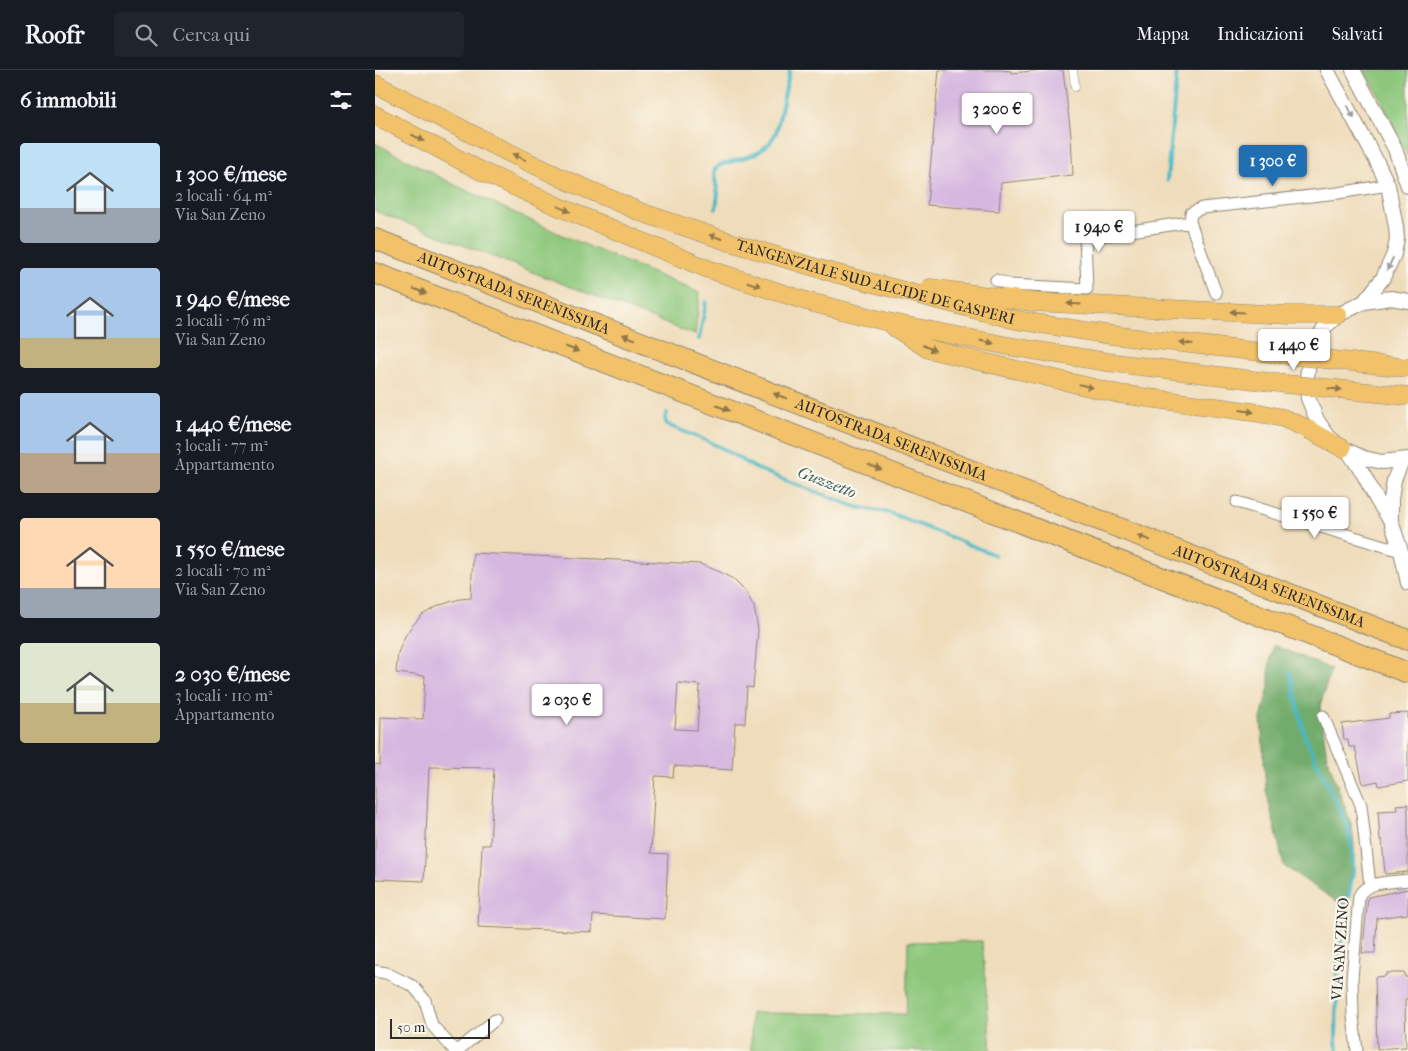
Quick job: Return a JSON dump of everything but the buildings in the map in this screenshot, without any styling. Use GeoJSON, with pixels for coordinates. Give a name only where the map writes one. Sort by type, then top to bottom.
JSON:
{"type":"FeatureCollection","features":[{"type":"Feature","properties":{"kind":"highway","name":"TANGENZIALE SUD ALCIDE DE GASPERI"},"geometry":{"type":"LineString","coordinates":[[375,84],[493,145],[566,180],[643,213],[834,273],[1016,320],[1111,334],[1408,368]]}},
{"type":"Feature","properties":{"kind":"highway","name":"TANGENZIALE SUD ALCIDE DE GASPERI"},"geometry":{"type":"LineString","coordinates":[[375,115],[483,172],[557,206],[708,269],[806,301],[888,322],[1008,346],[1097,360],[1286,384],[1408,396]]}},
{"type":"Feature","properties":{"kind":"highway","name":"AUTOSTRADA SERENISSIMA"},"geometry":{"type":"LineString","coordinates":[[375,239],[1405,639]]}},
{"type":"Feature","properties":{"kind":"highway","name":"AUTOSTRADA SERENISSIMA"},"geometry":{"type":"LineString","coordinates":[[375,273],[1408,673]]}},
{"type":"Feature","properties":{"kind":"highway"},"geometry":{"type":"LineString","coordinates":[[880,285],[907,284],[1033,302],[1288,316],[1338,315]]}},
{"type":"Feature","properties":{"kind":"highway"},"geometry":{"type":"LineString","coordinates":[[888,322],[928,349],[1119,394],[1260,413],[1283,418],[1306,428],[1345,450]]}},
{"type":"Feature","properties":{"kind":"street"},"geometry":{"type":"LineString","coordinates":[[1073,70],[1075,87]]}},
{"type":"Feature","properties":{"kind":"street"},"geometry":{"type":"LineString","coordinates":[[1327,70],[1388,185],[1396,228],[1397,239],[1394,254],[1383,278],[1364,302]]}},
{"type":"Feature","properties":{"kind":"street"},"geometry":{"type":"LineString","coordinates":[[1353,70],[1395,149],[1408,186]]}},
{"type":"Feature","properties":{"kind":"street"},"geometry":{"type":"LineString","coordinates":[[1216,293],[1191,222],[1191,213],[1202,208],[1338,193],[1388,185]]}},
{"type":"Feature","properties":{"kind":"street"},"geometry":{"type":"LineString","coordinates":[[996,280],[1010,285],[1087,289],[1085,238],[1191,222]]}},
{"type":"Feature","properties":{"kind":"street"},"geometry":{"type":"LineString","coordinates":[[1391,520],[1378,502],[1364,475],[1345,450],[1328,436],[1317,420],[1308,398],[1306,383],[1311,351],[1325,327],[1338,315],[1364,302],[1391,298],[1408,301]]}},
{"type":"Feature","properties":{"kind":"street"},"geometry":{"type":"LineString","coordinates":[[1345,450],[1364,458],[1382,462],[1405,460]]}},
{"type":"Feature","properties":{"kind":"street"},"geometry":{"type":"LineString","coordinates":[[1405,460],[1394,480],[1391,499],[1391,520],[1401,551],[1408,583]]}},
{"type":"Feature","properties":{"kind":"street"},"geometry":{"type":"LineString","coordinates":[[1237,502],[1401,551]]}},
{"type":"Feature","properties":{"kind":"street","name":"VIA SAN ZENO"},"geometry":{"type":"LineString","coordinates":[[1323,716],[1361,805],[1370,885]]}},
{"type":"Feature","properties":{"kind":"street","name":"VIA SAN ZENO"},"geometry":{"type":"LineString","coordinates":[[1357,1051],[1353,1016],[1352,979],[1359,896],[1361,890],[1370,885],[1408,880]]}},
{"type":"Feature","properties":{"kind":"street"},"geometry":{"type":"LineString","coordinates":[[375,971],[386,973],[413,986],[425,1000],[432,1025],[456,1051],[495,1020]]}},
{"type":"Feature","properties":{"kind":"green space"},"geometry":{"type":"Polygon","coordinates":[[[1364,70],[1408,70],[1408,157],[1380,97],[1364,70]]]}},
{"type":"Feature","properties":{"kind":"green space"},"geometry":{"type":"Polygon","coordinates":[[[375,143],[453,184],[562,235],[700,293],[695,335],[375,211],[375,143]]]}},
{"type":"Feature","properties":{"kind":"green space"},"geometry":{"type":"Polygon","coordinates":[[[1273,645],[1331,669],[1320,706],[1327,757],[1352,826],[1355,858],[1345,907],[1284,866],[1266,790],[1261,719],[1269,687],[1269,667],[1273,645]]]}},
{"type":"Feature","properties":{"kind":"green space"},"geometry":{"type":"Polygon","coordinates":[[[982,941],[991,1051],[751,1051],[751,1013],[906,1014],[908,942],[982,941]]]}},
{"type":"Feature","properties":{"kind":"waterway","name":"Guzzetto"},"geometry":{"type":"LineString","coordinates":[[716,208],[718,194],[714,174],[715,169],[720,165],[756,154],[769,144],[776,133],[790,70]]}},
{"type":"Feature","properties":{"kind":"waterway"},"geometry":{"type":"LineString","coordinates":[[1167,180],[1177,70]]}},
{"type":"Feature","properties":{"kind":"waterway","name":"Guzzetto"},"geometry":{"type":"LineString","coordinates":[[699,339],[706,302]]}},
{"type":"Feature","properties":{"kind":"waterway","name":"Guzzetto"},"geometry":{"type":"LineString","coordinates":[[667,413],[666,423],[670,426],[722,448],[755,468],[856,507],[890,513],[995,555]]}},
{"type":"Feature","properties":{"kind":"waterway"},"geometry":{"type":"LineString","coordinates":[[1290,673],[1305,737],[1347,825],[1353,853],[1353,871],[1337,963],[1336,1043],[1338,1051]]}}]}
